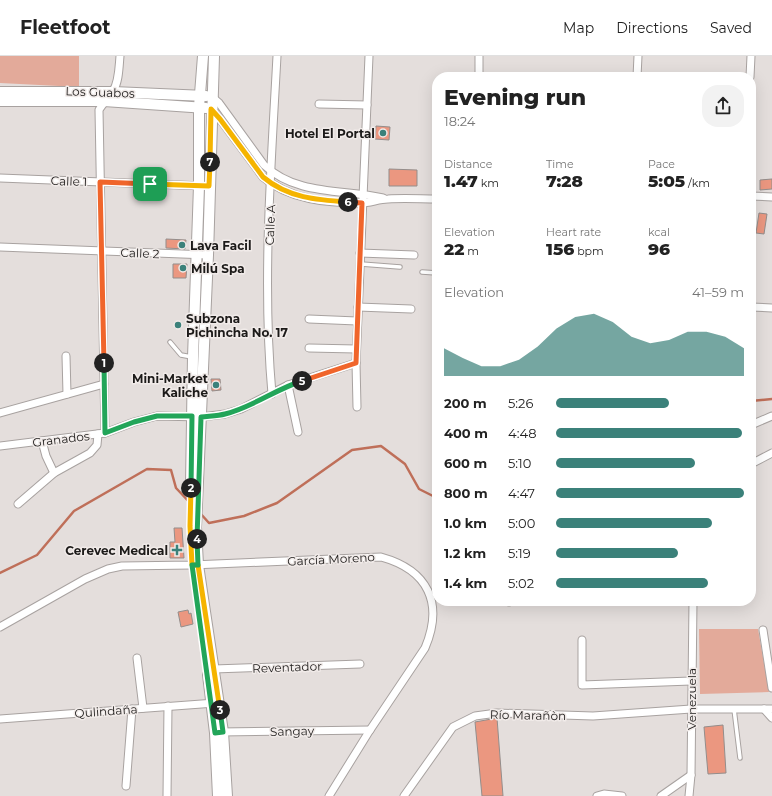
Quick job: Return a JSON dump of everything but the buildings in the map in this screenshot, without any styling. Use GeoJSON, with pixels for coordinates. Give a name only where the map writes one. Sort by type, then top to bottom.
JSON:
{"type":"FeatureCollection","features":[{"type":"Feature","properties":{"kind":"main road"},"geometry":{"type":"LineString","coordinates":[[204,56],[199,107],[208,255],[196,417],[193,526],[195,565],[227,796]]}},
{"type":"Feature","properties":{"kind":"main road"},"geometry":{"type":"LineString","coordinates":[[196,417],[193,357],[197,255],[211,109],[214,56]]}},
{"type":"Feature","properties":{"kind":"main road","name":"Los Guabos"},"geometry":{"type":"LineString","coordinates":[[0,92],[113,92],[200,95],[212,97]]}},
{"type":"Feature","properties":{"kind":"main road","name":"Los Guabos"},"geometry":{"type":"LineString","coordinates":[[0,101],[104,101],[211,109]]}},
{"type":"Feature","properties":{"kind":"main road"},"geometry":{"type":"LineString","coordinates":[[195,565],[214,669],[215,702]]}},
{"type":"Feature","properties":{"kind":"main road"},"geometry":{"type":"LineString","coordinates":[[218,796],[219,732]]}},
{"type":"Feature","properties":{"kind":"street"},"geometry":{"type":"LineString","coordinates":[[18,504],[54,473],[90,453],[98,445],[101,434],[104,384],[99,110],[104,101],[113,92],[117,81],[120,56]]}},
{"type":"Feature","properties":{"kind":"street","name":"Calle A"},"geometry":{"type":"LineString","coordinates":[[272,394],[268,344],[271,184],[277,56]]}},
{"type":"Feature","properties":{"kind":"street"},"geometry":{"type":"LineString","coordinates":[[357,407],[356,349],[368,56]]}},
{"type":"Feature","properties":{"kind":"street"},"geometry":{"type":"LineString","coordinates":[[479,72],[480,56]]}},
{"type":"Feature","properties":{"kind":"street"},"geometry":{"type":"LineString","coordinates":[[637,72],[638,56]]}},
{"type":"Feature","properties":{"kind":"street"},"geometry":{"type":"LineString","coordinates":[[750,72],[751,56]]}},
{"type":"Feature","properties":{"kind":"street"},"geometry":{"type":"LineString","coordinates":[[212,97],[219,103],[264,165],[272,172],[297,184],[325,192],[363,193],[388,199]]}},
{"type":"Feature","properties":{"kind":"street"},"geometry":{"type":"LineString","coordinates":[[319,104],[367,105]]}},
{"type":"Feature","properties":{"kind":"street"},"geometry":{"type":"LineString","coordinates":[[211,109],[263,177],[271,184],[292,195],[318,200],[362,203],[388,199],[432,200]]}},
{"type":"Feature","properties":{"kind":"street","name":"Calle 1"},"geometry":{"type":"LineString","coordinates":[[0,178],[204,186]]}},
{"type":"Feature","properties":{"kind":"street"},"geometry":{"type":"LineString","coordinates":[[756,196],[772,197]]}},
{"type":"Feature","properties":{"kind":"street","name":"Calle 2"},"geometry":{"type":"LineString","coordinates":[[0,247],[208,255]]}},
{"type":"Feature","properties":{"kind":"street"},"geometry":{"type":"LineString","coordinates":[[360,253],[414,255]]}},
{"type":"Feature","properties":{"kind":"street"},"geometry":{"type":"LineString","coordinates":[[358,307],[411,308]]}},
{"type":"Feature","properties":{"kind":"street"},"geometry":{"type":"LineString","coordinates":[[756,307],[772,308]]}},
{"type":"Feature","properties":{"kind":"street"},"geometry":{"type":"LineString","coordinates":[[309,319],[357,321]]}},
{"type":"Feature","properties":{"kind":"street"},"geometry":{"type":"LineString","coordinates":[[309,348],[356,349]]}},
{"type":"Feature","properties":{"kind":"street"},"geometry":{"type":"LineString","coordinates":[[66,356],[67,394]]}},
{"type":"Feature","properties":{"kind":"street","name":"Granados"},"geometry":{"type":"LineString","coordinates":[[0,446],[101,434],[134,422],[157,416],[196,417],[225,414],[241,409],[288,385],[356,363]]}},
{"type":"Feature","properties":{"kind":"street"},"geometry":{"type":"LineString","coordinates":[[0,413],[104,384]]}},
{"type":"Feature","properties":{"kind":"street"},"geometry":{"type":"LineString","coordinates":[[288,385],[298,432]]}},
{"type":"Feature","properties":{"kind":"street"},"geometry":{"type":"LineString","coordinates":[[756,423],[772,416]]}},
{"type":"Feature","properties":{"kind":"street"},"geometry":{"type":"LineString","coordinates":[[42,441],[46,456],[54,473]]}},
{"type":"Feature","properties":{"kind":"street"},"geometry":{"type":"LineString","coordinates":[[756,461],[772,453]]}},
{"type":"Feature","properties":{"kind":"street","name":"García Moreno"},"geometry":{"type":"LineString","coordinates":[[0,627],[85,579],[108,569],[132,565],[195,565],[380,557],[405,566],[417,575],[424,585],[432,606],[434,616],[430,635],[425,648],[370,730],[329,796]]}},
{"type":"Feature","properties":{"kind":"street","name":"Venezuela"},"geometry":{"type":"LineString","coordinates":[[689,796],[691,775],[690,709],[693,606]]}},
{"type":"Feature","properties":{"kind":"street"},"geometry":{"type":"LineString","coordinates":[[763,630],[772,688]]}},
{"type":"Feature","properties":{"kind":"street"},"geometry":{"type":"LineString","coordinates":[[582,640],[582,685],[691,681]]}},
{"type":"Feature","properties":{"kind":"street"},"geometry":{"type":"LineString","coordinates":[[136,658],[143,708]]}},
{"type":"Feature","properties":{"kind":"street","name":"Reventador"},"geometry":{"type":"LineString","coordinates":[[214,669],[360,664]]}},
{"type":"Feature","properties":{"kind":"street","name":"Qulindaña"},"geometry":{"type":"LineString","coordinates":[[0,719],[215,702]]}},
{"type":"Feature","properties":{"kind":"street"},"geometry":{"type":"LineString","coordinates":[[167,796],[168,706]]}},
{"type":"Feature","properties":{"kind":"street","name":"Río Marañòn"},"geometry":{"type":"LineString","coordinates":[[404,796],[453,728],[475,716],[497,714],[593,716],[690,709],[772,708]]}},
{"type":"Feature","properties":{"kind":"street"},"geometry":{"type":"LineString","coordinates":[[126,786],[132,709]]}},
{"type":"Feature","properties":{"kind":"street"},"geometry":{"type":"LineString","coordinates":[[764,709],[772,718]]}},
{"type":"Feature","properties":{"kind":"street","name":"Sangay"},"geometry":{"type":"LineString","coordinates":[[219,732],[370,730]]}},
{"type":"Feature","properties":{"kind":"street"},"geometry":{"type":"LineString","coordinates":[[661,796],[691,775]]}},
{"type":"Feature","properties":{"kind":"street"},"geometry":{"type":"LineString","coordinates":[[597,796],[618,794],[622,796]]}},
{"type":"Feature","properties":{"kind":"lane"},"geometry":{"type":"LineString","coordinates":[[360,264],[400,267]]}},
{"type":"Feature","properties":{"kind":"lane"},"geometry":{"type":"LineString","coordinates":[[422,272],[432,273]]}},
{"type":"Feature","properties":{"kind":"lane"},"geometry":{"type":"LineString","coordinates":[[170,342],[181,355],[193,357]]}},
{"type":"Feature","properties":{"kind":"lane"},"geometry":{"type":"LineString","coordinates":[[734,709],[740,758]]}},
{"type":"Feature","properties":{"kind":"shaded area"},"geometry":{"type":"Polygon","coordinates":[[[0,56],[79,56],[79,87],[0,83],[0,56]]]}},
{"type":"Feature","properties":{"kind":"shaded area"},"geometry":{"type":"Polygon","coordinates":[[[699,629],[758,629],[769,692],[700,694],[699,629]]]}},
{"type":"Feature","properties":{"kind":"waterway"},"geometry":{"type":"LineString","coordinates":[[756,401],[772,399]]}},
{"type":"Feature","properties":{"kind":"waterway"},"geometry":{"type":"LineString","coordinates":[[200,513],[209,523],[244,516],[277,503],[352,450],[381,446],[405,464],[419,489],[432,496]]}},
{"type":"Feature","properties":{"kind":"waterway"},"geometry":{"type":"LineString","coordinates":[[0,573],[37,555],[74,511],[147,469],[171,470],[176,488],[194,507]]}},
{"type":"Feature","properties":{"kind":"place","name":"Hotel El Portal"},"geometry":{"type":"Point","coordinates":[383,133]}},
{"type":"Feature","properties":{"kind":"place","name":"Lava Facil"},"geometry":{"type":"Point","coordinates":[182,245]}},
{"type":"Feature","properties":{"kind":"place","name":"Milú Spa"},"geometry":{"type":"Point","coordinates":[183,268]}},
{"type":"Feature","properties":{"kind":"place","name":"Subzona Pichincha No. 17"},"geometry":{"type":"Point","coordinates":[178,325]}},
{"type":"Feature","properties":{"kind":"place","name":"Mini-Market Kaliche"},"geometry":{"type":"Point","coordinates":[216,385]}},
{"type":"Feature","properties":{"kind":"place","name":"Cerevec Medical"},"geometry":{"type":"Point","coordinates":[177,550]}},
{"type":"Feature","properties":{"kind":"route"},"geometry":{"type":"LineString","coordinates":[[150,184],[100,182],[105,433],[134,422],[157,416],[192,416],[190,526],[192,565],[198,565],[223,732],[215,733],[192,565],[198,565],[196,527],[201,417],[225,414],[241,409],[288,385],[356,363],[362,203],[318,200],[292,195],[271,184],[263,177],[216,113],[211,109],[209,186],[150,184]]}}]}
